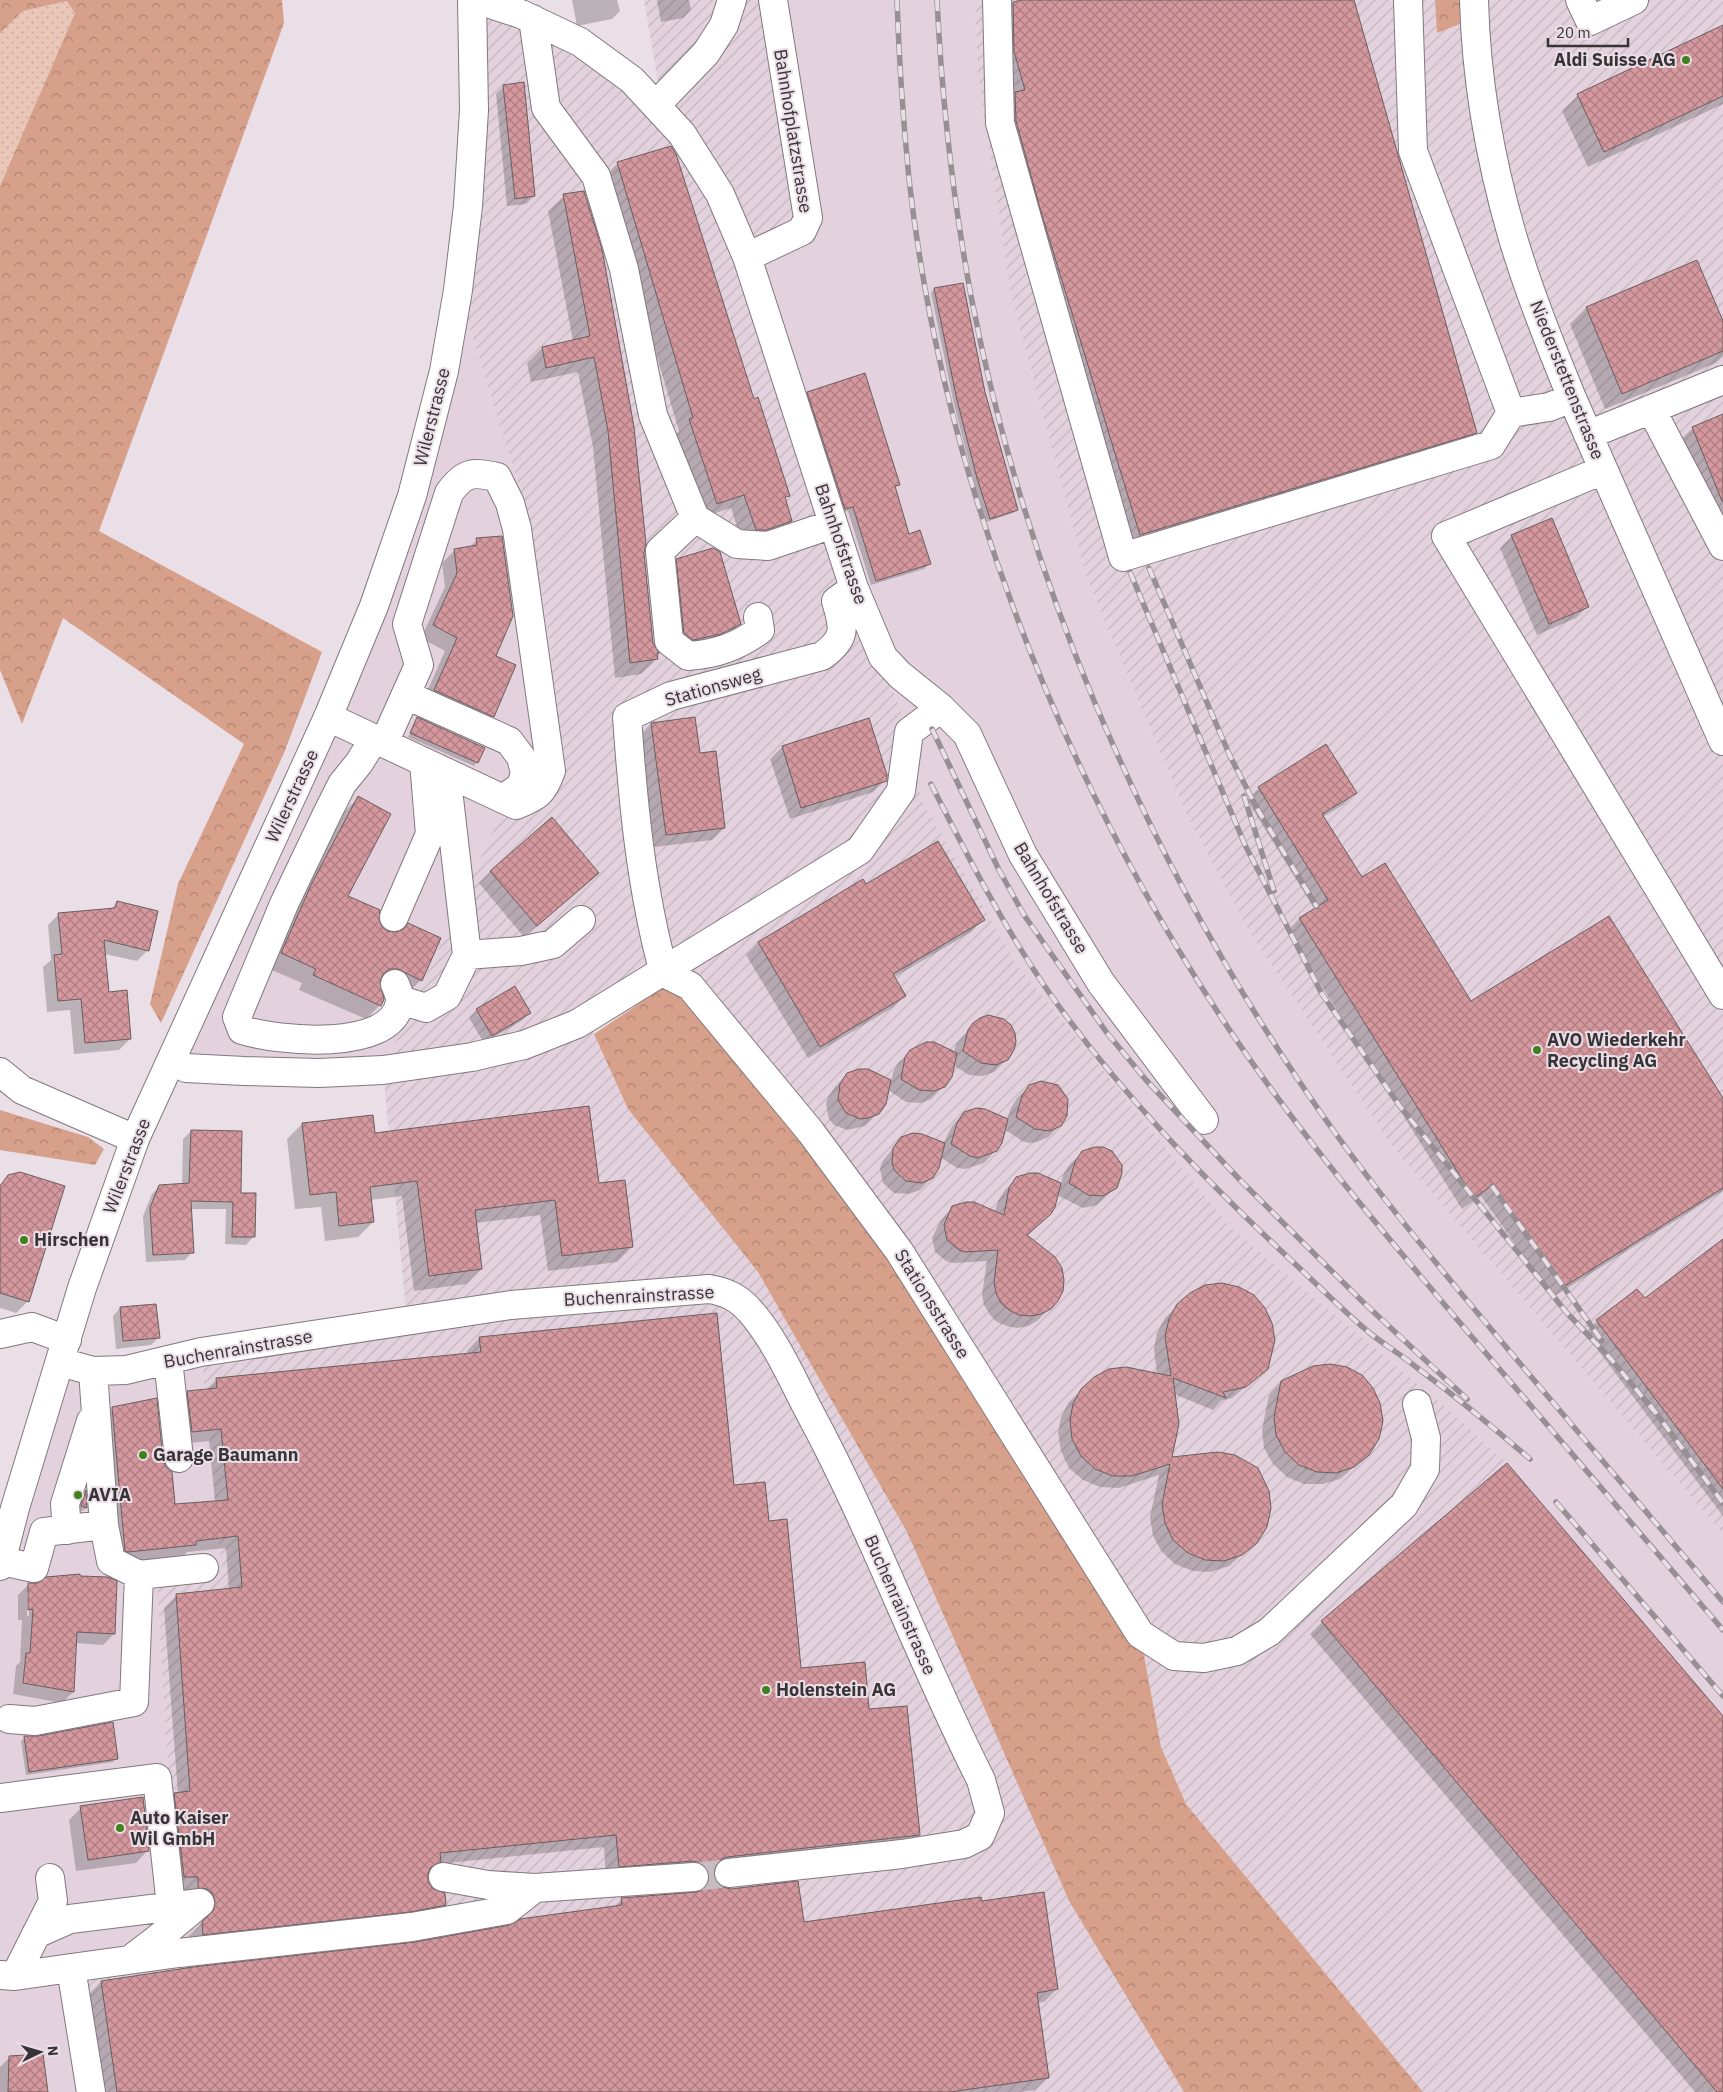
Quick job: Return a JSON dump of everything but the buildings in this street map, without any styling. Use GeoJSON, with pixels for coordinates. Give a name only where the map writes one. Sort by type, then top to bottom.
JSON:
{"type":"FeatureCollection","features":[{"type":"Feature","properties":{"kind":"street","name":"Wilerstrasse"},"geometry":{"type":"LineString","coordinates":[[1,1564],[15,1508],[64,1351],[114,1195],[135,1139],[328,717],[374,606],[412,496],[444,371],[458,290],[468,206],[474,110],[472,0]]}},
{"type":"Feature","properties":{"kind":"street","name":"Bahnhofstrasse"},"geometry":{"type":"LineString","coordinates":[[478,0],[533,20],[580,42],[632,80],[682,134],[720,194],[746,257],[854,588],[883,657],[900,676],[941,708],[967,734],[1023,855],[1101,983],[1204,1120]]}},
{"type":"Feature","properties":{"kind":"street"},"geometry":{"type":"LineString","coordinates":[[656,105],[706,53],[724,25],[732,0]]}},
{"type":"Feature","properties":{"kind":"street","name":"Bahnhofplatzstrasse"},"geometry":{"type":"LineString","coordinates":[[746,257],[802,231],[808,218],[773,0]]}},
{"type":"Feature","properties":{"kind":"street"},"geometry":{"type":"LineString","coordinates":[[997,0],[1000,123],[1123,557],[1490,445],[1511,413],[1549,407],[1572,398]]}},
{"type":"Feature","properties":{"kind":"street"},"geometry":{"type":"LineString","coordinates":[[1408,0],[1413,151],[1511,413]]}},
{"type":"Feature","properties":{"kind":"street","name":"Niederstettenstrasse"},"geometry":{"type":"LineString","coordinates":[[1474,0],[1486,123],[1512,235],[1550,346],[1723,741]]}},
{"type":"Feature","properties":{"kind":"street"},"geometry":{"type":"LineString","coordinates":[[1580,0],[1590,21],[1634,0]]}},
{"type":"Feature","properties":{"kind":"street"},"geometry":{"type":"LineString","coordinates":[[533,20],[546,108],[596,176],[624,269],[653,415],[695,518],[737,544],[768,546],[833,524]]}},
{"type":"Feature","properties":{"kind":"street"},"geometry":{"type":"LineString","coordinates":[[1588,435],[1723,380]]}},
{"type":"Feature","properties":{"kind":"street"},"geometry":{"type":"LineString","coordinates":[[1651,409],[1723,546]]}},
{"type":"Feature","properties":{"kind":"street"},"geometry":{"type":"LineString","coordinates":[[1603,470],[1446,536],[1723,995]]}},
{"type":"Feature","properties":{"kind":"street"},"geometry":{"type":"LineString","coordinates":[[328,717],[379,741],[435,767],[516,805],[530,799],[545,788],[551,771],[517,529],[510,504],[497,477],[477,472],[459,480],[449,493],[407,624],[419,665],[406,695],[379,741],[342,784],[326,816],[284,904],[237,1017],[242,1030],[259,1036],[330,1041],[360,1035],[381,1028],[396,1014],[398,992],[426,1008],[447,996],[467,955],[435,767]]}},
{"type":"Feature","properties":{"kind":"street"},"geometry":{"type":"LineString","coordinates":[[695,518],[660,551],[669,641],[688,656],[706,655],[742,644],[760,630],[758,617]]}},
{"type":"Feature","properties":{"kind":"street","name":"Stationsweg"},"geometry":{"type":"LineString","coordinates":[[664,973],[652,931],[634,808],[627,717],[670,696],[822,656],[835,646],[842,633],[842,620],[836,601],[854,588]]}},
{"type":"Feature","properties":{"kind":"street"},"geometry":{"type":"LineString","coordinates":[[406,695],[509,741],[521,757],[525,773],[521,786],[503,799]]}},
{"type":"Feature","properties":{"kind":"street"},"geometry":{"type":"LineString","coordinates":[[172,1060],[186,1068],[319,1073],[383,1070],[472,1057],[524,1045],[577,1024],[664,973],[860,850],[902,791],[909,732],[941,708]]}},
{"type":"Feature","properties":{"kind":"street"},"geometry":{"type":"LineString","coordinates":[[394,917],[430,834],[435,767]]}},
{"type":"Feature","properties":{"kind":"street"},"geometry":{"type":"LineString","coordinates":[[467,955],[521,951],[553,944],[581,920]]}},
{"type":"Feature","properties":{"kind":"street","name":"Stationsstrasse"},"geometry":{"type":"LineString","coordinates":[[664,973],[690,986],[810,1131],[899,1251],[1140,1634],[1174,1656],[1204,1658],[1237,1651],[1270,1632],[1404,1506],[1425,1469],[1426,1438],[1417,1404]]}},
{"type":"Feature","properties":{"kind":"street"},"geometry":{"type":"LineString","coordinates":[[0,1072],[22,1090],[135,1139]]}},
{"type":"Feature","properties":{"kind":"street","name":"Buchenrainstrasse"},"geometry":{"type":"LineString","coordinates":[[0,1334],[32,1327],[93,1371],[126,1370],[201,1352],[511,1305],[709,1289],[726,1292],[740,1300],[768,1334],[832,1454],[981,1780],[990,1813],[980,1836],[964,1844],[902,1854],[729,1873]]}},
{"type":"Feature","properties":{"kind":"street"},"geometry":{"type":"LineString","coordinates":[[168,1360],[179,1458]]}},
{"type":"Feature","properties":{"kind":"street"},"geometry":{"type":"LineString","coordinates":[[93,1371],[104,1525],[111,1561],[139,1575],[204,1568]]}},
{"type":"Feature","properties":{"kind":"street"},"geometry":{"type":"LineString","coordinates":[[67,1530],[65,1504],[96,1406]]}},
{"type":"Feature","properties":{"kind":"street"},"geometry":{"type":"LineString","coordinates":[[1,1564],[34,1568],[44,1532],[104,1525]]}},
{"type":"Feature","properties":{"kind":"street"},"geometry":{"type":"LineString","coordinates":[[5,1719],[35,1720],[134,1702],[139,1575]]}},
{"type":"Feature","properties":{"kind":"street"},"geometry":{"type":"LineString","coordinates":[[5,1719],[33,1706],[80,1698]]}},
{"type":"Feature","properties":{"kind":"street"},"geometry":{"type":"LineString","coordinates":[[0,1798],[39,1798],[157,1778],[171,1906]]}},
{"type":"Feature","properties":{"kind":"street"},"geometry":{"type":"LineString","coordinates":[[443,1877],[488,1885],[535,1888],[694,1877]]}},
{"type":"Feature","properties":{"kind":"street"},"geometry":{"type":"LineString","coordinates":[[8,1975],[422,1925],[507,1910],[535,1888]]}},
{"type":"Feature","properties":{"kind":"street"},"geometry":{"type":"LineString","coordinates":[[8,1975],[36,1934],[52,1889]]}},
{"type":"Feature","properties":{"kind":"street"},"geometry":{"type":"LineString","coordinates":[[36,1934],[70,1919],[200,1903],[131,1959]]}},
{"type":"Feature","properties":{"kind":"street"},"geometry":{"type":"LineString","coordinates":[[71,1968],[91,2092]]}},
{"type":"Feature","properties":{"kind":"shaded area"},"geometry":{"type":"Polygon","coordinates":[[[472,0],[521,14],[663,112],[644,0],[773,0],[808,218],[747,257],[854,588],[909,732],[922,801],[1016,963],[1231,1228],[1449,1410],[1507,1463],[1723,1716],[1723,2092],[1423,2092],[1186,1804],[1161,1747],[1140,1634],[664,973],[578,1024],[594,1033],[628,1109],[758,1272],[907,1532],[1069,1901],[1184,2092],[91,2092],[71,1968],[179,1953],[157,1584],[222,1572],[201,1352],[407,1321],[383,1070],[501,813],[559,771],[550,641],[527,511],[458,290],[472,0]]]}},
{"type":"Feature","properties":{"kind":"shaded area"},"geometry":{"type":"Polygon","coordinates":[[[773,0],[975,0],[978,76],[1011,295],[1087,579],[1186,813],[1247,928],[1392,1146],[1723,1534],[1723,1716],[1507,1463],[1449,1410],[1231,1228],[1016,963],[922,801],[909,732],[854,588],[747,257],[773,0]]]}},
{"type":"Feature","properties":{"kind":"shaded area"},"geometry":{"type":"Polygon","coordinates":[[[975,0],[1435,0],[1437,32],[1475,18],[1474,0],[1723,0],[1723,1534],[1392,1146],[1247,928],[1186,813],[1087,579],[1011,295],[978,76],[975,0]]]}},
{"type":"Feature","properties":{"kind":"shaded area"},"geometry":{"type":"Polygon","coordinates":[[[68,1],[75,13],[0,186],[0,33],[23,11],[68,1]]]}},
{"type":"Feature","properties":{"kind":"shaded area"},"geometry":{"type":"Polygon","coordinates":[[[458,290],[527,511],[550,641],[559,771],[501,813],[383,1070],[172,1060],[374,606],[458,290]]]}},
{"type":"Feature","properties":{"kind":"shaded area"},"geometry":{"type":"Polygon","coordinates":[[[201,1352],[222,1572],[157,1584],[179,1953],[91,2092],[0,2092],[0,1566],[60,1362],[201,1352]]]}},
{"type":"Feature","properties":{"kind":"green space"},"geometry":{"type":"Polygon","coordinates":[[[0,0],[282,0],[284,23],[99,531],[322,652],[284,753],[161,1023],[150,1004],[178,884],[244,744],[63,618],[22,724],[0,670],[0,186],[75,13],[67,1],[23,11],[0,33],[0,0]]]}},
{"type":"Feature","properties":{"kind":"green space"},"geometry":{"type":"Polygon","coordinates":[[[1435,0],[1474,0],[1475,18],[1437,33],[1435,0]]]}},
{"type":"Feature","properties":{"kind":"green space"},"geometry":{"type":"Polygon","coordinates":[[[661,989],[690,996],[901,1260],[1142,1645],[1161,1747],[1186,1804],[1423,2092],[1184,2092],[1069,1901],[907,1532],[758,1272],[628,1109],[594,1034],[661,989]]]}},
{"type":"Feature","properties":{"kind":"green space"},"geometry":{"type":"Polygon","coordinates":[[[0,1110],[88,1137],[104,1149],[95,1165],[0,1150],[0,1110]]]}},
{"type":"Feature","properties":{"kind":"tunnel"},"geometry":{"type":"LineString","coordinates":[[694,1877],[729,1873]]}},
{"type":"Feature","properties":{"kind":"railway"},"geometry":{"type":"LineString","coordinates":[[897,0],[901,90],[909,179],[925,288],[948,398],[979,506],[1015,612],[1057,717],[1106,818],[1159,917],[1217,1011],[1307,1137],[1439,1298],[1723,1630]]}},
{"type":"Feature","properties":{"kind":"railway"},"geometry":{"type":"LineString","coordinates":[[937,0],[945,113],[959,226],[972,301],[995,404],[1023,505],[1057,605],[1095,704],[1138,800],[1186,894],[1239,986],[1295,1075],[1341,1141],[1389,1205],[1465,1298],[1723,1602]]}},
{"type":"Feature","properties":{"kind":"railway"},"geometry":{"type":"LineString","coordinates":[[1149,568],[1230,756],[1258,810],[1317,907]]}},
{"type":"Feature","properties":{"kind":"railway"},"geometry":{"type":"LineString","coordinates":[[1130,572],[1245,845],[1322,994],[1399,1105],[1567,1313],[1611,1359],[1654,1411]]}},
{"type":"Feature","properties":{"kind":"railway"},"geometry":{"type":"LineString","coordinates":[[932,729],[999,870],[1024,915],[1107,1033],[1146,1080],[1240,1180],[1364,1303],[1467,1399]]}},
{"type":"Feature","properties":{"kind":"railway"},"geometry":{"type":"LineString","coordinates":[[931,784],[986,890],[1048,991],[1103,1064],[1133,1099],[1228,1200],[1351,1317],[1488,1423],[1530,1459]]}},
{"type":"Feature","properties":{"kind":"railway"},"geometry":{"type":"LineString","coordinates":[[1244,796],[1274,891]]}},
{"type":"Feature","properties":{"kind":"railway"},"geometry":{"type":"LineString","coordinates":[[1492,1186],[1602,1341]]}},
{"type":"Feature","properties":{"kind":"railway"},"geometry":{"type":"LineString","coordinates":[[1650,1405],[1723,1503]]}},
{"type":"Feature","properties":{"kind":"railway"},"geometry":{"type":"LineString","coordinates":[[1556,1502],[1723,1696]]}},
{"type":"Feature","properties":{"kind":"place","name":"Aldi Suisse AG"},"geometry":{"type":"Point","coordinates":[1686,60]}},
{"type":"Feature","properties":{"kind":"place","name":"AVO Wiederkehr Recycling AG"},"geometry":{"type":"Point","coordinates":[1537,1050]}},
{"type":"Feature","properties":{"kind":"place","name":"Hirschen"},"geometry":{"type":"Point","coordinates":[24,1240]}},
{"type":"Feature","properties":{"kind":"place","name":"Garage Baumann"},"geometry":{"type":"Point","coordinates":[143,1455]}},
{"type":"Feature","properties":{"kind":"place","name":"AVIA"},"geometry":{"type":"Point","coordinates":[78,1495]}},
{"type":"Feature","properties":{"kind":"place","name":"Holenstein AG"},"geometry":{"type":"Point","coordinates":[766,1690]}},
{"type":"Feature","properties":{"kind":"place","name":"Auto Kaiser Wil GmbH"},"geometry":{"type":"Point","coordinates":[120,1828]}}]}
